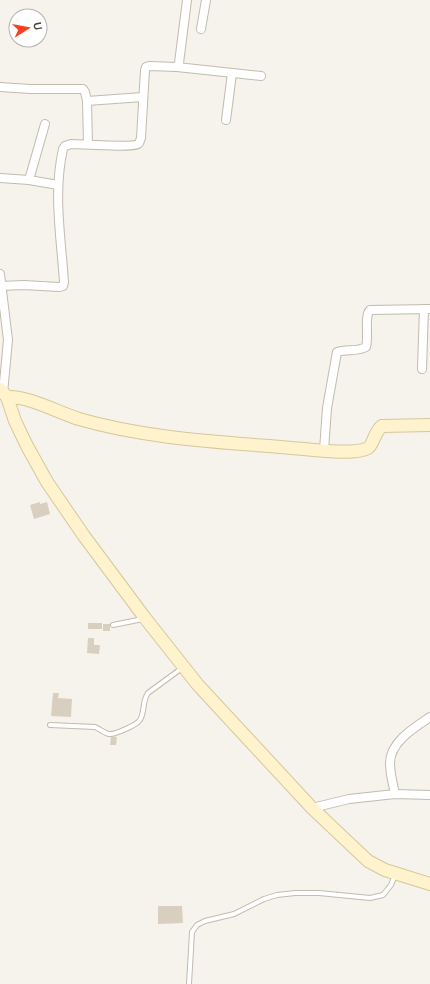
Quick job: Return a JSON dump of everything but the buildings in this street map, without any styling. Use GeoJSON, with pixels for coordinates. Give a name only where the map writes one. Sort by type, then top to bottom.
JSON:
{"type":"FeatureCollection","features":[{"type":"Feature","properties":{"kind":"main road"},"geometry":{"type":"LineString","coordinates":[[3,393],[17,396],[78,419],[133,431],[190,439],[324,450],[355,451],[368,448],[370,447],[375,434],[382,426],[430,425]]}},
{"type":"Feature","properties":{"kind":"main road"},"geometry":{"type":"LineString","coordinates":[[3,393],[27,446],[47,482],[84,536],[145,618],[198,684],[312,808],[368,861],[395,874],[430,884]]}},
{"type":"Feature","properties":{"kind":"street"},"geometry":{"type":"LineString","coordinates":[[177,66],[179,63],[187,0]]}},
{"type":"Feature","properties":{"kind":"street"},"geometry":{"type":"LineString","coordinates":[[201,30],[206,0]]}},
{"type":"Feature","properties":{"kind":"street"},"geometry":{"type":"LineString","coordinates":[[1,286],[62,286],[64,282],[59,224],[58,185],[62,152],[65,146],[71,144],[138,144],[141,138],[146,67],[177,66],[261,76]]}},
{"type":"Feature","properties":{"kind":"street"},"geometry":{"type":"LineString","coordinates":[[226,120],[232,73]]}},
{"type":"Feature","properties":{"kind":"street"},"geometry":{"type":"LineString","coordinates":[[0,87],[30,89],[83,89],[87,101],[88,144]]}},
{"type":"Feature","properties":{"kind":"street"},"geometry":{"type":"LineString","coordinates":[[87,101],[143,97]]}},
{"type":"Feature","properties":{"kind":"street"},"geometry":{"type":"LineString","coordinates":[[29,180],[45,124]]}},
{"type":"Feature","properties":{"kind":"street"},"geometry":{"type":"LineString","coordinates":[[0,178],[29,180],[58,185]]}},
{"type":"Feature","properties":{"kind":"street"},"geometry":{"type":"LineString","coordinates":[[0,274],[8,340],[3,393]]}},
{"type":"Feature","properties":{"kind":"street"},"geometry":{"type":"LineString","coordinates":[[324,450],[327,408],[337,352],[342,350],[362,350],[366,347],[367,314],[370,310],[427,309],[422,369]]}},
{"type":"Feature","properties":{"kind":"street"},"geometry":{"type":"LineString","coordinates":[[396,794],[391,774],[390,762],[395,748],[410,731],[430,717]]}},
{"type":"Feature","properties":{"kind":"street"},"geometry":{"type":"LineString","coordinates":[[312,808],[349,799],[396,794],[430,795]]}},
{"type":"Feature","properties":{"kind":"lane"},"geometry":{"type":"LineString","coordinates":[[113,625],[145,618]]}},
{"type":"Feature","properties":{"kind":"lane"},"geometry":{"type":"LineString","coordinates":[[50,726],[95,728],[108,734],[117,733],[138,722],[141,717],[143,703],[148,693],[184,667]]}},
{"type":"Feature","properties":{"kind":"lane"},"geometry":{"type":"LineString","coordinates":[[189,984],[192,932],[197,925],[205,921],[234,914],[264,899],[276,895],[319,893],[370,898],[383,895],[391,885],[395,874]]}}]}
